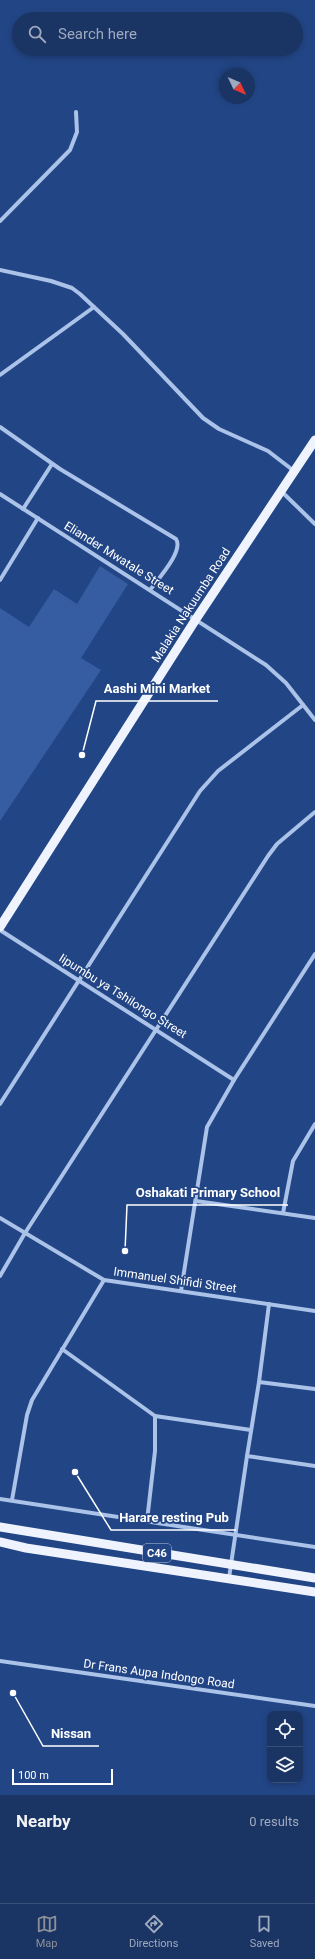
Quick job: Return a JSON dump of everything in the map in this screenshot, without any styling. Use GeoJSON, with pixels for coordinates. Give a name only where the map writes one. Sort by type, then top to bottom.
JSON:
{"type":"FeatureCollection","features":[{"type":"Feature","properties":{"kind":"main road","name":"Malakia Nakuumba Road"},"geometry":{"type":"LineString","coordinates":[[0,927],[196,619],[315,440]]}},
{"type":"Feature","properties":{"kind":"main road","name":"C46"},"geometry":{"type":"LineString","coordinates":[[0,1527],[315,1578]]}},
{"type":"Feature","properties":{"kind":"main road","name":"C46"},"geometry":{"type":"LineString","coordinates":[[0,1542],[26,1548],[315,1592]]}},
{"type":"Feature","properties":{"kind":"street"},"geometry":{"type":"LineString","coordinates":[[0,221],[67,154],[73,145],[77,132],[76,112]]}},
{"type":"Feature","properties":{"kind":"street"},"geometry":{"type":"LineString","coordinates":[[0,270],[51,281],[72,288],[94,307],[203,418],[219,429],[268,451],[294,471]]}},
{"type":"Feature","properties":{"kind":"street"},"geometry":{"type":"LineString","coordinates":[[0,375],[94,307]]}},
{"type":"Feature","properties":{"kind":"street"},"geometry":{"type":"LineString","coordinates":[[0,427],[52,464],[176,539],[178,542],[178,548],[174,557],[150,590]]}},
{"type":"Feature","properties":{"kind":"street"},"geometry":{"type":"LineString","coordinates":[[23,509],[52,464]]}},
{"type":"Feature","properties":{"kind":"street"},"geometry":{"type":"LineString","coordinates":[[281,491],[315,524]]}},
{"type":"Feature","properties":{"kind":"street","name":"Eliander Mwatale Street"},"geometry":{"type":"LineString","coordinates":[[0,494],[276,672],[315,720]]}},
{"type":"Feature","properties":{"kind":"street"},"geometry":{"type":"LineString","coordinates":[[0,580],[38,518]]}},
{"type":"Feature","properties":{"kind":"street"},"geometry":{"type":"LineString","coordinates":[[0,1104],[209,779],[303,705]]}},
{"type":"Feature","properties":{"kind":"street"},"geometry":{"type":"LineString","coordinates":[[0,1276],[25,1233],[268,856],[277,844],[315,812]]}},
{"type":"Feature","properties":{"kind":"street","name":"Iipumbu ya Tshilongo Street"},"geometry":{"type":"LineString","coordinates":[[0,930],[234,1080]]}},
{"type":"Feature","properties":{"kind":"street"},"geometry":{"type":"LineString","coordinates":[[181,1291],[207,1127],[234,1080],[315,954]]}},
{"type":"Feature","properties":{"kind":"street"},"geometry":{"type":"LineString","coordinates":[[284,1213],[293,1161],[315,1124]]}},
{"type":"Feature","properties":{"kind":"street"},"geometry":{"type":"LineString","coordinates":[[196,1201],[315,1218]]}},
{"type":"Feature","properties":{"kind":"street","name":"Immanuel Shifidi Street"},"geometry":{"type":"LineString","coordinates":[[0,1218],[104,1280],[315,1311]]}},
{"type":"Feature","properties":{"kind":"street"},"geometry":{"type":"LineString","coordinates":[[12,1500],[29,1408],[62,1349],[104,1280]]}},
{"type":"Feature","properties":{"kind":"street"},"geometry":{"type":"LineString","coordinates":[[229,1579],[234,1534],[259,1382],[269,1304]]}},
{"type":"Feature","properties":{"kind":"street"},"geometry":{"type":"LineString","coordinates":[[62,1349],[155,1416],[251,1430]]}},
{"type":"Feature","properties":{"kind":"street"},"geometry":{"type":"LineString","coordinates":[[259,1382],[315,1389]]}},
{"type":"Feature","properties":{"kind":"street"},"geometry":{"type":"LineString","coordinates":[[147,1521],[155,1451],[155,1416]]}},
{"type":"Feature","properties":{"kind":"street"},"geometry":{"type":"LineString","coordinates":[[247,1456],[315,1466]]}},
{"type":"Feature","properties":{"kind":"street"},"geometry":{"type":"LineString","coordinates":[[0,1499],[315,1547]]}},
{"type":"Feature","properties":{"kind":"street","name":"Dr Frans Aupa Indongo Road"},"geometry":{"type":"LineString","coordinates":[[0,1661],[315,1706]]}},
{"type":"Feature","properties":{"kind":"shaded area"},"geometry":{"type":"Polygon","coordinates":[[[100,566],[128,584],[81,658],[101,670],[0,821],[0,608],[29,627],[54,589],[77,604],[100,566]]]}},
{"type":"Feature","properties":{"kind":"place","name":"Aashi Mini Market"},"geometry":{"type":"Point","coordinates":[82,755]}},
{"type":"Feature","properties":{"kind":"place","name":"Oshakati Primary School"},"geometry":{"type":"Point","coordinates":[125,1251]}},
{"type":"Feature","properties":{"kind":"place","name":"Harare resting Pub"},"geometry":{"type":"Point","coordinates":[75,1472]}},
{"type":"Feature","properties":{"kind":"place","name":"Nissan"},"geometry":{"type":"Point","coordinates":[13,1693]}}]}
